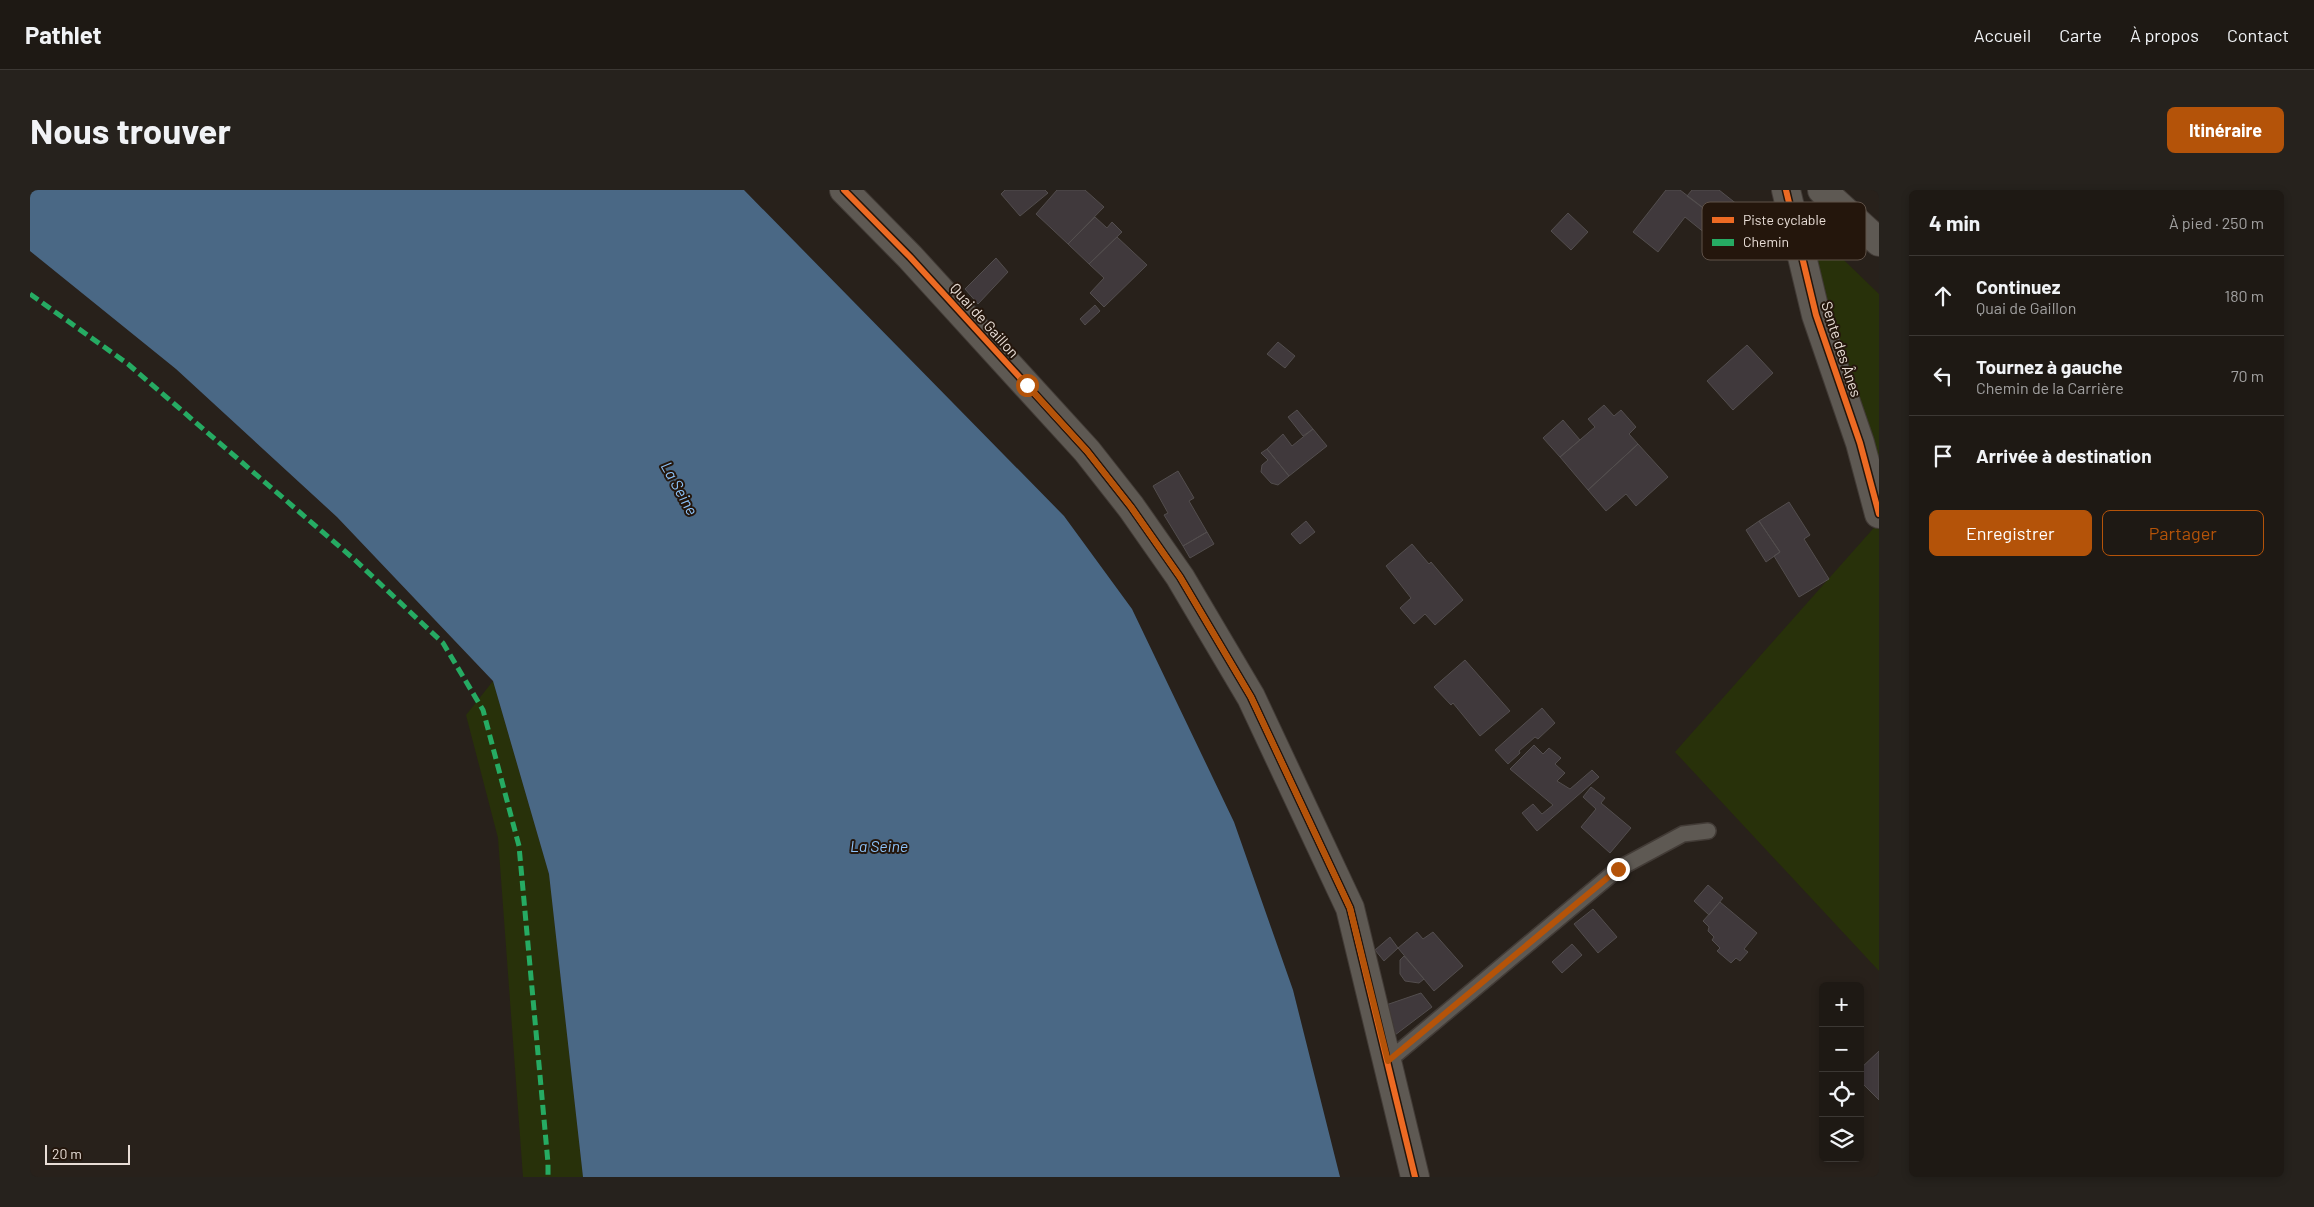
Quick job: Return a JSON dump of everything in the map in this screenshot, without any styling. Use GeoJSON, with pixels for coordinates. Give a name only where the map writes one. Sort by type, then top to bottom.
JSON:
{"type":"FeatureCollection","features":[{"type":"Feature","properties":{"kind":"street","name":"Quai de Gaillon"},"geometry":{"type":"LineString","coordinates":[[844,190],[910,257],[1087,451],[1131,507],[1180,577],[1251,697],[1350,908],[1415,1177]]}},
{"type":"Feature","properties":{"kind":"street"},"geometry":{"type":"LineString","coordinates":[[1822,190],[1835,202]]}},
{"type":"Feature","properties":{"kind":"street"},"geometry":{"type":"LineString","coordinates":[[1866,230],[1879,242]]}},
{"type":"Feature","properties":{"kind":"street","name":"Sente des Ânes"},"geometry":{"type":"LineString","coordinates":[[1803,260],[1816,315],[1860,443],[1879,514]]}},
{"type":"Feature","properties":{"kind":"lane"},"geometry":{"type":"LineString","coordinates":[[1388,1061],[1618,869],[1683,834],[1708,831]]}},
{"type":"Feature","properties":{"kind":"green space"},"geometry":{"type":"Polygon","coordinates":[[[1805,260],[1844,260],[1879,294],[1879,482],[1805,260]]]}},
{"type":"Feature","properties":{"kind":"green space"},"geometry":{"type":"Polygon","coordinates":[[[1879,522],[1879,971],[1675,752],[1879,522]]]}},
{"type":"Feature","properties":{"kind":"green space"},"geometry":{"type":"Polygon","coordinates":[[[493,681],[549,874],[583,1177],[523,1177],[498,838],[466,715],[493,681]]]}},
{"type":"Feature","properties":{"kind":"water","name":"La Seine"},"geometry":{"type":"Polygon","coordinates":[[[30,190],[744,190],[1064,516],[1132,609],[1234,822],[1293,990],[1340,1177],[583,1177],[549,874],[493,681],[337,517],[176,369],[30,251],[30,190]]]}},
{"type":"Feature","properties":{"kind":"building"},"geometry":{"type":"Polygon","coordinates":[[[1005,190],[1045,190],[1048,193],[1020,216],[1001,194],[1005,190]]]}},
{"type":"Feature","properties":{"kind":"building"},"geometry":{"type":"Polygon","coordinates":[[[1057,190],[1085,190],[1104,207],[1068,244],[1036,214],[1057,190]]]}},
{"type":"Feature","properties":{"kind":"building"},"geometry":{"type":"Polygon","coordinates":[[[1666,190],[1680,190],[1702,207],[1702,231],[1685,217],[1658,252],[1633,232],[1666,190]]]}},
{"type":"Feature","properties":{"kind":"building"},"geometry":{"type":"Polygon","coordinates":[[[1692,190],[1719,190],[1734,202],[1702,202],[1702,207],[1687,196],[1692,190]]]}},
{"type":"Feature","properties":{"kind":"building"},"geometry":{"type":"Polygon","coordinates":[[[1568,213],[1588,232],[1571,250],[1551,231],[1568,213]]]}},
{"type":"Feature","properties":{"kind":"building"},"geometry":{"type":"Polygon","coordinates":[[[1095,217],[1107,228],[1112,222],[1122,232],[1089,264],[1068,244],[1095,217]]]}},
{"type":"Feature","properties":{"kind":"building"},"geometry":{"type":"Polygon","coordinates":[[[1117,237],[1147,265],[1104,307],[1090,293],[1104,278],[1089,264],[1117,237]]]}},
{"type":"Feature","properties":{"kind":"building"},"geometry":{"type":"Polygon","coordinates":[[[996,258],[1008,272],[978,304],[965,289],[996,258]]]}},
{"type":"Feature","properties":{"kind":"building"},"geometry":{"type":"Polygon","coordinates":[[[1095,305],[1100,311],[1085,325],[1080,319],[1095,305]]]}},
{"type":"Feature","properties":{"kind":"building"},"geometry":{"type":"Polygon","coordinates":[[[1278,342],[1295,356],[1285,368],[1267,354],[1278,342]]]}},
{"type":"Feature","properties":{"kind":"building"},"geometry":{"type":"Polygon","coordinates":[[[1747,345],[1773,373],[1733,410],[1707,381],[1747,345]]]}},
{"type":"Feature","properties":{"kind":"building"},"geometry":{"type":"Polygon","coordinates":[[[1604,405],[1614,416],[1621,410],[1636,427],[1629,434],[1638,444],[1588,490],[1560,457],[1595,427],[1588,419],[1604,405]]]}},
{"type":"Feature","properties":{"kind":"building"},"geometry":{"type":"Polygon","coordinates":[[[1297,410],[1313,429],[1303,436],[1288,417],[1297,410]]]}},
{"type":"Feature","properties":{"kind":"building"},"geometry":{"type":"Polygon","coordinates":[[[1563,420],[1580,440],[1560,457],[1543,438],[1563,420]]]}},
{"type":"Feature","properties":{"kind":"building"},"geometry":{"type":"Polygon","coordinates":[[[1313,429],[1327,446],[1289,476],[1267,449],[1283,434],[1292,446],[1313,429]]]}},
{"type":"Feature","properties":{"kind":"building"},"geometry":{"type":"Polygon","coordinates":[[[1638,444],[1668,477],[1636,506],[1626,494],[1606,511],[1588,490],[1638,444]]]}},
{"type":"Feature","properties":{"kind":"building"},"geometry":{"type":"Polygon","coordinates":[[[1267,449],[1289,476],[1278,485],[1271,483],[1261,472],[1262,465],[1268,460],[1261,453],[1267,449]]]}},
{"type":"Feature","properties":{"kind":"building"},"geometry":{"type":"Polygon","coordinates":[[[1178,471],[1194,498],[1189,501],[1207,532],[1183,546],[1164,515],[1168,513],[1153,486],[1178,471]]]}},
{"type":"Feature","properties":{"kind":"building"},"geometry":{"type":"Polygon","coordinates":[[[1789,502],[1810,535],[1804,539],[1829,579],[1799,597],[1774,556],[1780,552],[1759,521],[1789,502]]]}},
{"type":"Feature","properties":{"kind":"building"},"geometry":{"type":"Polygon","coordinates":[[[1306,521],[1315,532],[1300,544],[1291,534],[1306,521]]]}},
{"type":"Feature","properties":{"kind":"building"},"geometry":{"type":"Polygon","coordinates":[[[1759,521],[1780,552],[1766,562],[1746,530],[1759,521]]]}},
{"type":"Feature","properties":{"kind":"building"},"geometry":{"type":"Polygon","coordinates":[[[1207,532],[1214,544],[1190,558],[1183,546],[1207,532]]]}},
{"type":"Feature","properties":{"kind":"building"},"geometry":{"type":"Polygon","coordinates":[[[1412,544],[1429,564],[1431,562],[1463,600],[1435,625],[1425,614],[1414,624],[1400,608],[1411,598],[1386,566],[1412,544]]]}},
{"type":"Feature","properties":{"kind":"building"},"geometry":{"type":"Polygon","coordinates":[[[1465,660],[1510,711],[1480,736],[1453,703],[1451,705],[1434,687],[1465,660]]]}},
{"type":"Feature","properties":{"kind":"building"},"geometry":{"type":"Polygon","coordinates":[[[1542,708],[1555,723],[1538,739],[1535,737],[1508,764],[1495,750],[1542,708]]]}},
{"type":"Feature","properties":{"kind":"building"},"geometry":{"type":"Polygon","coordinates":[[[1534,745],[1543,754],[1549,748],[1561,758],[1555,764],[1565,773],[1557,781],[1570,789],[1592,770],[1599,777],[1537,831],[1522,813],[1533,804],[1542,814],[1553,805],[1510,769],[1534,745]]]}},
{"type":"Feature","properties":{"kind":"building"},"geometry":{"type":"Polygon","coordinates":[[[1591,787],[1605,798],[1601,803],[1631,828],[1610,853],[1581,827],[1596,809],[1583,797],[1591,787]]]}},
{"type":"Feature","properties":{"kind":"building"},"geometry":{"type":"Polygon","coordinates":[[[1708,885],[1723,898],[1709,915],[1694,901],[1708,885]]]}},
{"type":"Feature","properties":{"kind":"building"},"geometry":{"type":"Polygon","coordinates":[[[1720,902],[1757,933],[1744,949],[1748,952],[1740,961],[1736,958],[1731,963],[1717,951],[1720,948],[1712,940],[1714,937],[1708,931],[1709,927],[1703,921],[1720,902]]]}},
{"type":"Feature","properties":{"kind":"building"},"geometry":{"type":"Polygon","coordinates":[[[1593,909],[1617,937],[1598,953],[1574,924],[1593,909]]]}},
{"type":"Feature","properties":{"kind":"building"},"geometry":{"type":"Polygon","coordinates":[[[1417,932],[1423,939],[1433,932],[1463,966],[1434,991],[1398,948],[1417,932]]]}},
{"type":"Feature","properties":{"kind":"building"},"geometry":{"type":"Polygon","coordinates":[[[1390,937],[1398,948],[1384,961],[1375,950],[1390,937]]]}},
{"type":"Feature","properties":{"kind":"building"},"geometry":{"type":"Polygon","coordinates":[[[1572,944],[1582,955],[1562,973],[1552,962],[1572,944]]]}},
{"type":"Feature","properties":{"kind":"building"},"geometry":{"type":"Polygon","coordinates":[[[1404,956],[1424,979],[1419,983],[1405,981],[1400,974],[1400,960],[1404,956]]]}},
{"type":"Feature","properties":{"kind":"building"},"geometry":{"type":"Polygon","coordinates":[[[1421,993],[1432,1007],[1395,1035],[1386,1005],[1421,993]]]}},
{"type":"Feature","properties":{"kind":"building"},"geometry":{"type":"Polygon","coordinates":[[[1879,1051],[1879,1100],[1864,1085],[1864,1065],[1879,1051]]]}},
{"type":"Feature","properties":{"kind":"marked path"},"geometry":{"type":"LineString","coordinates":[[30,294],[128,364],[355,560],[443,643],[483,710],[519,846],[548,1177]]}},
{"type":"Feature","properties":{"kind":"cycle path"},"geometry":{"type":"LineString","coordinates":[[844,190],[910,257],[1087,451],[1131,507],[1180,577],[1251,697],[1350,908],[1415,1177]]}},
{"type":"Feature","properties":{"kind":"cycle path"},"geometry":{"type":"LineString","coordinates":[[1786,190],[1789,202]]}},
{"type":"Feature","properties":{"kind":"cycle path"},"geometry":{"type":"LineString","coordinates":[[1803,260],[1816,315],[1860,443],[1879,514]]}},
{"type":"Feature","properties":{"kind":"route"},"geometry":{"type":"LineString","coordinates":[[1027,385],[1087,451],[1131,507],[1180,577],[1251,697],[1350,908],[1388,1061],[1618,869]]}}]}
